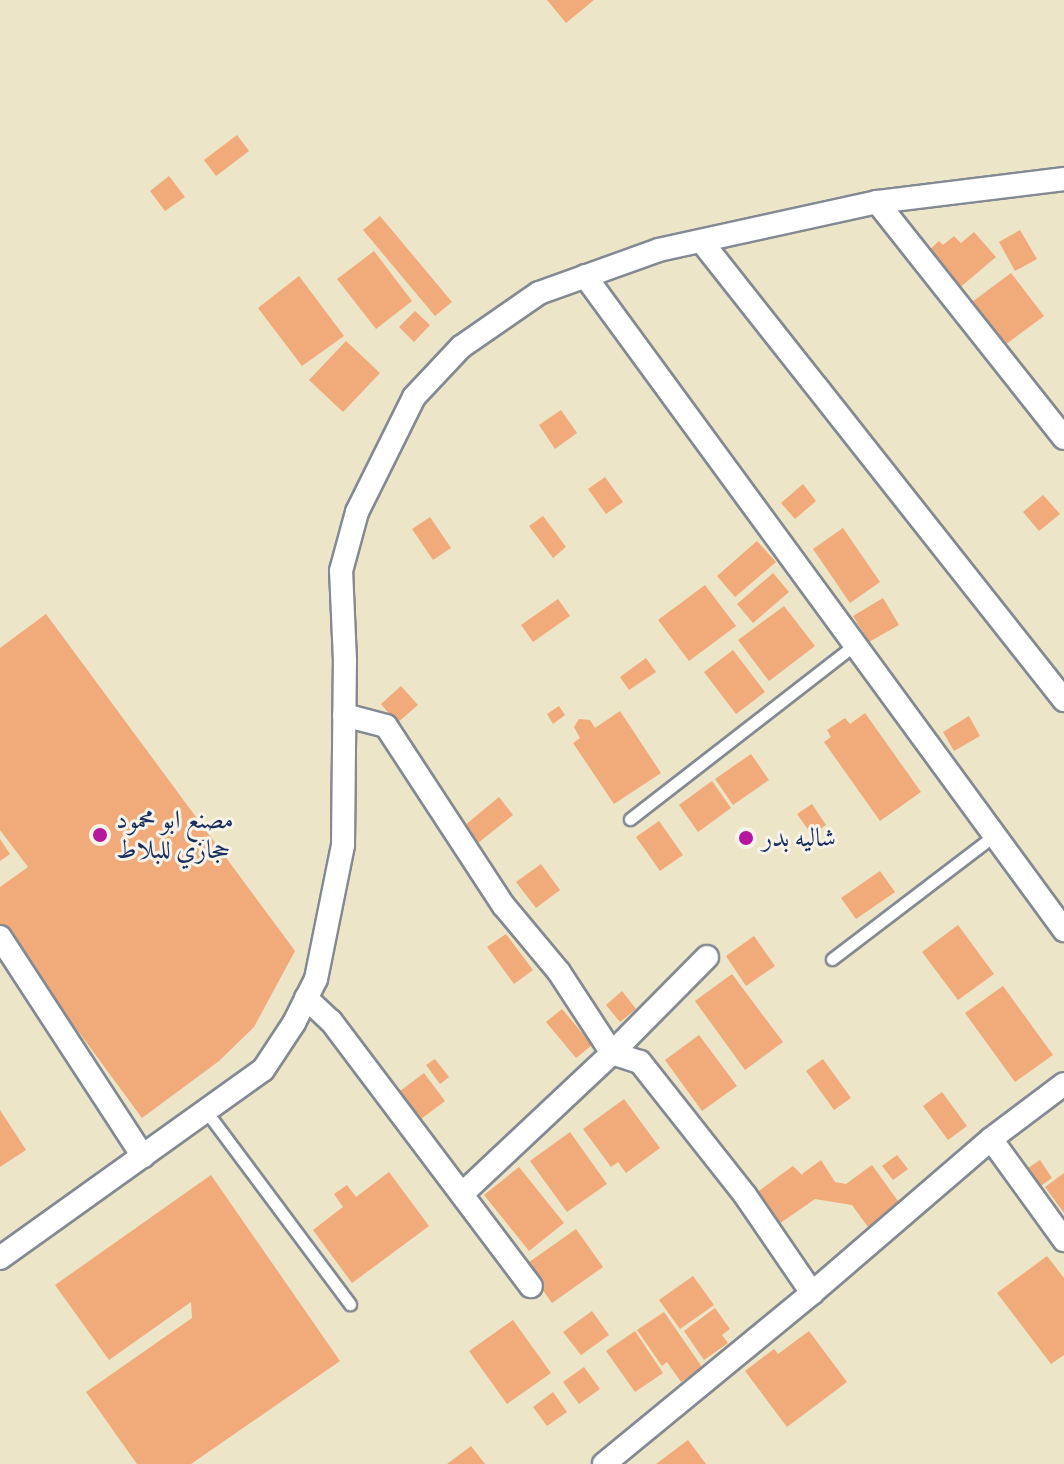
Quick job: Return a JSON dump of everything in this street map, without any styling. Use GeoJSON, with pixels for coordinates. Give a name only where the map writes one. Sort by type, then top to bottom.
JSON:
{"type":"FeatureCollection","features":[{"type":"Feature","properties":{"kind":"street"},"geometry":{"type":"LineString","coordinates":[[0,1258],[263,1070],[316,979],[343,845],[341,571],[357,512],[414,397],[461,347],[503,315],[539,293],[659,250],[877,202],[1064,179]]}},
{"type":"Feature","properties":{"kind":"street"},"geometry":{"type":"LineString","coordinates":[[877,202],[1064,438]]}},
{"type":"Feature","properties":{"kind":"street"},"geometry":{"type":"LineString","coordinates":[[702,242],[1064,700]]}},
{"type":"Feature","properties":{"kind":"street"},"geometry":{"type":"LineString","coordinates":[[585,276],[1064,930]]}},
{"type":"Feature","properties":{"kind":"street"},"geometry":{"type":"LineString","coordinates":[[344,715],[386,726],[504,906],[559,972],[612,1053],[640,1062],[745,1195],[812,1293]]}},
{"type":"Feature","properties":{"kind":"street"},"geometry":{"type":"LineString","coordinates":[[0,937],[143,1156]]}},
{"type":"Feature","properties":{"kind":"street"},"geometry":{"type":"LineString","coordinates":[[462,1194],[612,1053],[707,957]]}},
{"type":"Feature","properties":{"kind":"street"},"geometry":{"type":"LineString","coordinates":[[306,998],[331,1021],[531,1286]]}},
{"type":"Feature","properties":{"kind":"street"},"geometry":{"type":"LineString","coordinates":[[604,1464],[812,1293],[991,1139],[1064,1084]]}},
{"type":"Feature","properties":{"kind":"street"},"geometry":{"type":"LineString","coordinates":[[991,1139],[1064,1240]]}},
{"type":"Feature","properties":{"kind":"lane"},"geometry":{"type":"LineString","coordinates":[[630,819],[856,644]]}},
{"type":"Feature","properties":{"kind":"lane"},"geometry":{"type":"LineString","coordinates":[[832,959],[995,835]]}},
{"type":"Feature","properties":{"kind":"lane"},"geometry":{"type":"LineString","coordinates":[[206,1111],[350,1304]]}},
{"type":"Feature","properties":{"kind":"building"},"geometry":{"type":"Polygon","coordinates":[[[547,0],[594,0],[566,23],[547,0]]]}},
{"type":"Feature","properties":{"kind":"building"},"geometry":{"type":"Polygon","coordinates":[[[237,135],[249,151],[216,176],[204,160],[237,135]]]}},
{"type":"Feature","properties":{"kind":"building"},"geometry":{"type":"Polygon","coordinates":[[[169,176],[185,197],[165,211],[150,191],[169,176]]]}},
{"type":"Feature","properties":{"kind":"building"},"geometry":{"type":"Polygon","coordinates":[[[380,216],[452,302],[435,316],[363,230],[380,216]]]}},
{"type":"Feature","properties":{"kind":"building"},"geometry":{"type":"Polygon","coordinates":[[[1020,230],[1037,259],[1015,271],[999,242],[1020,230]]]}},
{"type":"Feature","properties":{"kind":"building"},"geometry":{"type":"Polygon","coordinates":[[[974,232],[996,257],[957,290],[925,254],[939,241],[943,245],[954,236],[961,243],[974,232]]]}},
{"type":"Feature","properties":{"kind":"building"},"geometry":{"type":"Polygon","coordinates":[[[374,251],[412,301],[376,329],[337,279],[374,251]]]}},
{"type":"Feature","properties":{"kind":"building"},"geometry":{"type":"Polygon","coordinates":[[[1011,273],[1044,316],[1001,348],[968,305],[1011,273]]]}},
{"type":"Feature","properties":{"kind":"building"},"geometry":{"type":"Polygon","coordinates":[[[299,276],[344,336],[302,366],[258,308],[299,276]]]}},
{"type":"Feature","properties":{"kind":"building"},"geometry":{"type":"Polygon","coordinates":[[[415,311],[430,325],[414,342],[399,327],[415,311]]]}},
{"type":"Feature","properties":{"kind":"building"},"geometry":{"type":"Polygon","coordinates":[[[346,341],[380,373],[343,412],[309,380],[346,341]]]}},
{"type":"Feature","properties":{"kind":"building"},"geometry":{"type":"Polygon","coordinates":[[[561,410],[577,433],[555,449],[539,425],[561,410]]]}},
{"type":"Feature","properties":{"kind":"building"},"geometry":{"type":"Polygon","coordinates":[[[605,477],[623,502],[606,514],[588,489],[605,477]]]}},
{"type":"Feature","properties":{"kind":"building"},"geometry":{"type":"Polygon","coordinates":[[[803,484],[816,501],[795,519],[781,503],[803,484]]]}},
{"type":"Feature","properties":{"kind":"building"},"geometry":{"type":"Polygon","coordinates":[[[1043,495],[1060,514],[1039,531],[1023,512],[1043,495]]]}},
{"type":"Feature","properties":{"kind":"building"},"geometry":{"type":"Polygon","coordinates":[[[543,516],[566,547],[553,558],[529,526],[543,516]]]}},
{"type":"Feature","properties":{"kind":"building"},"geometry":{"type":"Polygon","coordinates":[[[430,517],[451,548],[433,560],[412,529],[430,517]]]}},
{"type":"Feature","properties":{"kind":"building"},"geometry":{"type":"Polygon","coordinates":[[[843,528],[880,582],[850,603],[813,549],[843,528]]]}},
{"type":"Feature","properties":{"kind":"building"},"geometry":{"type":"Polygon","coordinates":[[[757,541],[776,562],[735,597],[717,576],[757,541]]]}},
{"type":"Feature","properties":{"kind":"building"},"geometry":{"type":"Polygon","coordinates":[[[773,573],[789,592],[753,623],[737,604],[773,573]]]}},
{"type":"Feature","properties":{"kind":"building"},"geometry":{"type":"Polygon","coordinates":[[[705,585],[736,626],[689,661],[658,620],[705,585]]]}},
{"type":"Feature","properties":{"kind":"building"},"geometry":{"type":"Polygon","coordinates":[[[883,598],[899,625],[869,642],[853,616],[883,598]]]}},
{"type":"Feature","properties":{"kind":"building"},"geometry":{"type":"Polygon","coordinates":[[[558,599],[570,616],[533,642],[521,625],[558,599]]]}},
{"type":"Feature","properties":{"kind":"building"},"geometry":{"type":"Polygon","coordinates":[[[784,606],[815,646],[769,681],[738,640],[784,606]]]}},
{"type":"Feature","properties":{"kind":"building"},"geometry":{"type":"Polygon","coordinates":[[[46,614],[295,951],[254,1027],[219,1061],[142,1118],[0,925],[0,887],[28,867],[0,830],[0,648],[46,614]]]}},
{"type":"Feature","properties":{"kind":"building"},"geometry":{"type":"Polygon","coordinates":[[[733,650],[765,692],[736,714],[704,672],[733,650]]]}},
{"type":"Feature","properties":{"kind":"building"},"geometry":{"type":"Polygon","coordinates":[[[646,658],[656,672],[629,690],[620,677],[646,658]]]}},
{"type":"Feature","properties":{"kind":"building"},"geometry":{"type":"Polygon","coordinates":[[[401,686],[418,705],[397,723],[381,704],[401,686]]]}},
{"type":"Feature","properties":{"kind":"building"},"geometry":{"type":"Polygon","coordinates":[[[559,706],[565,715],[553,724],[547,714],[559,706]]]}},
{"type":"Feature","properties":{"kind":"building"},"geometry":{"type":"Polygon","coordinates":[[[620,711],[661,773],[614,804],[573,743],[580,738],[574,727],[579,719],[590,720],[595,728],[620,711]]]}},
{"type":"Feature","properties":{"kind":"building"},"geometry":{"type":"Polygon","coordinates":[[[865,713],[921,792],[880,821],[824,742],[831,737],[827,730],[845,718],[850,724],[865,713]]]}},
{"type":"Feature","properties":{"kind":"building"},"geometry":{"type":"Polygon","coordinates":[[[969,716],[980,736],[954,751],[943,732],[969,716]]]}},
{"type":"Feature","properties":{"kind":"building"},"geometry":{"type":"Polygon","coordinates":[[[751,754],[769,780],[733,805],[715,779],[751,754]]]}},
{"type":"Feature","properties":{"kind":"building"},"geometry":{"type":"Polygon","coordinates":[[[712,781],[731,808],[698,832],[679,805],[712,781]]]}},
{"type":"Feature","properties":{"kind":"building"},"geometry":{"type":"Polygon","coordinates":[[[499,797],[513,815],[478,843],[464,826],[499,797]]]}},
{"type":"Feature","properties":{"kind":"building"},"geometry":{"type":"Polygon","coordinates":[[[812,804],[826,825],[812,835],[797,814],[812,804]]]}},
{"type":"Feature","properties":{"kind":"building"},"geometry":{"type":"Polygon","coordinates":[[[659,821],[683,855],[660,871],[636,837],[659,821]]]}},
{"type":"Feature","properties":{"kind":"building"},"geometry":{"type":"Polygon","coordinates":[[[0,839],[10,854],[0,861],[0,839]]]}},
{"type":"Feature","properties":{"kind":"building"},"geometry":{"type":"Polygon","coordinates":[[[541,864],[560,890],[536,908],[516,882],[541,864]]]}},
{"type":"Feature","properties":{"kind":"building"},"geometry":{"type":"Polygon","coordinates":[[[880,871],[895,892],[856,919],[841,898],[880,871]]]}},
{"type":"Feature","properties":{"kind":"building"},"geometry":{"type":"Polygon","coordinates":[[[958,925],[994,974],[958,1000],[922,952],[958,925]]]}},
{"type":"Feature","properties":{"kind":"building"},"geometry":{"type":"Polygon","coordinates":[[[506,934],[533,970],[514,984],[487,947],[506,934]]]}},
{"type":"Feature","properties":{"kind":"building"},"geometry":{"type":"Polygon","coordinates":[[[754,936],[775,966],[746,986],[726,956],[754,936]]]}},
{"type":"Feature","properties":{"kind":"building"},"geometry":{"type":"Polygon","coordinates":[[[732,974],[783,1042],[745,1070],[695,1001],[732,974]]]}},
{"type":"Feature","properties":{"kind":"building"},"geometry":{"type":"Polygon","coordinates":[[[1003,986],[1053,1055],[1015,1082],[965,1013],[1003,986]]]}},
{"type":"Feature","properties":{"kind":"building"},"geometry":{"type":"Polygon","coordinates":[[[622,991],[636,1009],[620,1022],[606,1005],[622,991]]]}},
{"type":"Feature","properties":{"kind":"building"},"geometry":{"type":"Polygon","coordinates":[[[562,1009],[592,1045],[576,1058],[546,1022],[562,1009]]]}},
{"type":"Feature","properties":{"kind":"building"},"geometry":{"type":"Polygon","coordinates":[[[699,1035],[737,1086],[702,1111],[665,1060],[699,1035]]]}},
{"type":"Feature","properties":{"kind":"building"},"geometry":{"type":"Polygon","coordinates":[[[435,1059],[449,1077],[440,1084],[426,1065],[435,1059]]]}},
{"type":"Feature","properties":{"kind":"building"},"geometry":{"type":"Polygon","coordinates":[[[823,1059],[851,1098],[834,1110],[806,1071],[823,1059]]]}},
{"type":"Feature","properties":{"kind":"building"},"geometry":{"type":"Polygon","coordinates":[[[424,1073],[445,1101],[421,1119],[400,1091],[424,1073]]]}},
{"type":"Feature","properties":{"kind":"building"},"geometry":{"type":"Polygon","coordinates":[[[942,1092],[967,1126],[948,1140],[923,1106],[942,1092]]]}},
{"type":"Feature","properties":{"kind":"building"},"geometry":{"type":"Polygon","coordinates":[[[624,1099],[660,1148],[626,1173],[618,1162],[611,1167],[583,1129],[624,1099]]]}},
{"type":"Feature","properties":{"kind":"building"},"geometry":{"type":"Polygon","coordinates":[[[0,1110],[26,1150],[0,1167],[0,1110]]]}},
{"type":"Feature","properties":{"kind":"building"},"geometry":{"type":"Polygon","coordinates":[[[570,1132],[607,1184],[567,1212],[530,1161],[570,1132]]]}},
{"type":"Feature","properties":{"kind":"building"},"geometry":{"type":"Polygon","coordinates":[[[897,1155],[908,1169],[893,1180],[882,1166],[897,1155]]]}},
{"type":"Feature","properties":{"kind":"building"},"geometry":{"type":"Polygon","coordinates":[[[821,1160],[835,1182],[846,1184],[872,1165],[900,1204],[868,1227],[852,1205],[815,1199],[779,1224],[756,1193],[793,1166],[804,1177],[802,1174],[821,1160]]]}},
{"type":"Feature","properties":{"kind":"building"},"geometry":{"type":"Polygon","coordinates":[[[1040,1160],[1052,1178],[1035,1190],[1022,1172],[1040,1160]]]}},
{"type":"Feature","properties":{"kind":"building"},"geometry":{"type":"Polygon","coordinates":[[[519,1167],[564,1223],[529,1251],[484,1195],[519,1167]]]}},
{"type":"Feature","properties":{"kind":"building"},"geometry":{"type":"Polygon","coordinates":[[[389,1172],[429,1226],[352,1283],[313,1230],[343,1207],[334,1194],[347,1185],[356,1197],[389,1172]]]}},
{"type":"Feature","properties":{"kind":"building"},"geometry":{"type":"Polygon","coordinates":[[[1064,1173],[1064,1213],[1045,1187],[1064,1173]]]}},
{"type":"Feature","properties":{"kind":"building"},"geometry":{"type":"Polygon","coordinates":[[[211,1175],[340,1361],[191,1464],[137,1464],[86,1392],[192,1318],[191,1302],[109,1360],[55,1285],[211,1175]]]}},
{"type":"Feature","properties":{"kind":"building"},"geometry":{"type":"Polygon","coordinates":[[[576,1229],[603,1267],[552,1303],[525,1265],[576,1229]]]}},
{"type":"Feature","properties":{"kind":"building"},"geometry":{"type":"Polygon","coordinates":[[[1047,1256],[1064,1278],[1064,1355],[1051,1364],[997,1293],[1047,1256]]]}},
{"type":"Feature","properties":{"kind":"building"},"geometry":{"type":"Polygon","coordinates":[[[693,1276],[714,1305],[680,1329],[659,1300],[693,1276]]]}},
{"type":"Feature","properties":{"kind":"building"},"geometry":{"type":"Polygon","coordinates":[[[715,1308],[730,1329],[722,1335],[728,1343],[704,1360],[684,1331],[715,1308]]]}},
{"type":"Feature","properties":{"kind":"building"},"geometry":{"type":"Polygon","coordinates":[[[592,1311],[609,1335],[581,1355],[563,1332],[592,1311]]]}},
{"type":"Feature","properties":{"kind":"building"},"geometry":{"type":"Polygon","coordinates":[[[664,1312],[702,1367],[681,1382],[667,1362],[662,1366],[637,1330],[664,1312]]]}},
{"type":"Feature","properties":{"kind":"building"},"geometry":{"type":"Polygon","coordinates":[[[513,1320],[551,1373],[507,1404],[469,1351],[513,1320]]]}},
{"type":"Feature","properties":{"kind":"building"},"geometry":{"type":"Polygon","coordinates":[[[635,1331],[663,1373],[635,1392],[606,1351],[635,1331]]]}},
{"type":"Feature","properties":{"kind":"building"},"geometry":{"type":"Polygon","coordinates":[[[809,1331],[847,1382],[787,1427],[745,1371],[774,1349],[778,1354],[809,1331]]]}},
{"type":"Feature","properties":{"kind":"building"},"geometry":{"type":"Polygon","coordinates":[[[584,1367],[600,1389],[579,1404],[563,1382],[584,1367]]]}},
{"type":"Feature","properties":{"kind":"building"},"geometry":{"type":"Polygon","coordinates":[[[553,1392],[567,1412],[547,1426],[533,1407],[553,1392]]]}},
{"type":"Feature","properties":{"kind":"building"},"geometry":{"type":"Polygon","coordinates":[[[688,1440],[706,1464],[656,1464],[688,1440]]]}},
{"type":"Feature","properties":{"kind":"building"},"geometry":{"type":"Polygon","coordinates":[[[471,1446],[485,1464],[447,1464],[471,1446]]]}},
{"type":"Feature","properties":{"kind":"place","name":"مصنع ابو محمود حجازي للبلاط"},"geometry":{"type":"Point","coordinates":[100,835]}},
{"type":"Feature","properties":{"kind":"place","name":"شاليه بدر"},"geometry":{"type":"Point","coordinates":[746,838]}}]}
